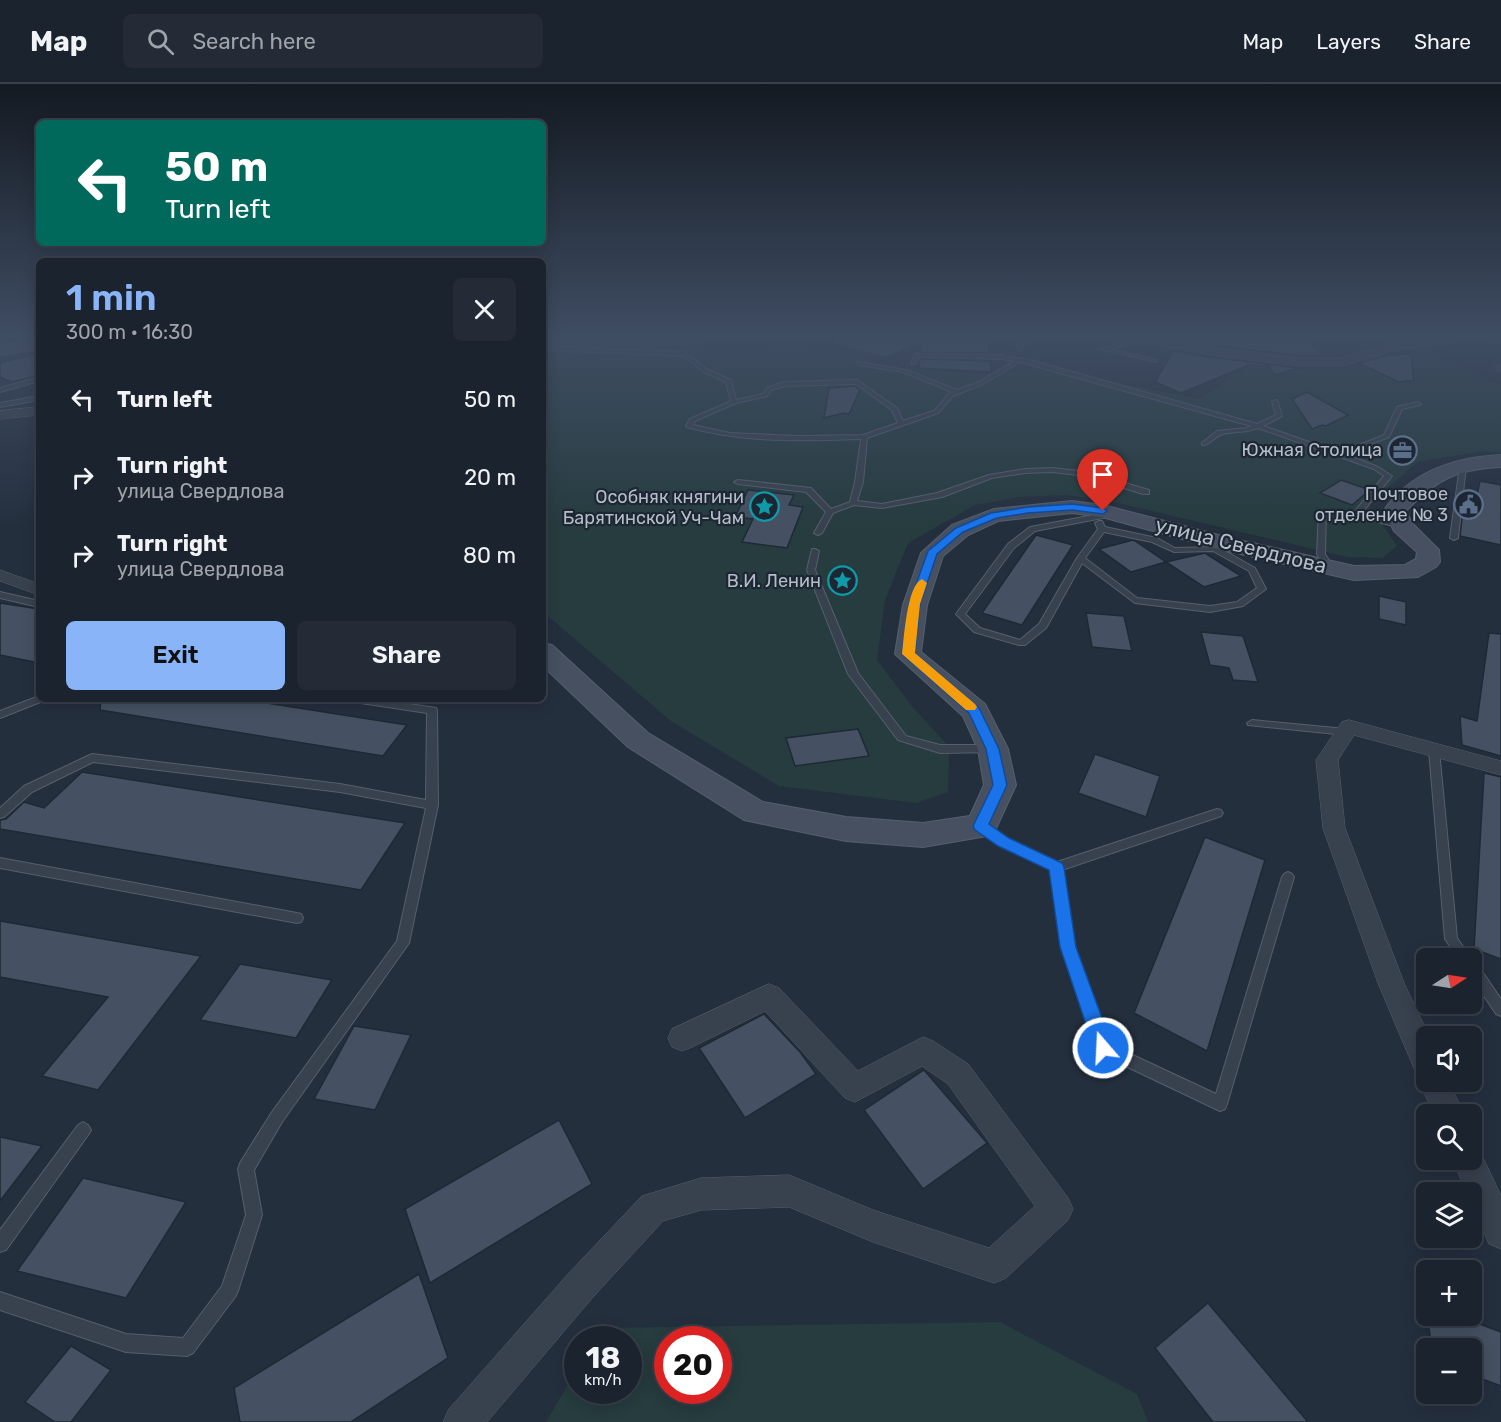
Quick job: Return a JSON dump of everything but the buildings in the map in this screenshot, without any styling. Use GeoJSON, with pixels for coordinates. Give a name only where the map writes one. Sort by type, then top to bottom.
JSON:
{"type":"FeatureCollection","features":[{"type":"Feature","properties":{"kind":"main road"},"geometry":{"type":"LineString","coordinates":[[1402,526],[1395,510],[1418,485],[1439,471],[1501,461]]}},
{"type":"Feature","properties":{"kind":"main road","name":"улица Свердлова"},"geometry":{"type":"LineString","coordinates":[[981,826],[1000,785],[993,749],[975,711],[908,654],[915,604],[932,553],[960,530],[994,515],[1072,507],[1104,520],[1227,544],[1354,573],[1410,572],[1428,562],[1428,550],[1402,526]]}},
{"type":"Feature","properties":{"kind":"main road"},"geometry":{"type":"LineString","coordinates":[[546,654],[638,740],[755,812],[846,829],[923,835],[981,826]]}},
{"type":"Feature","properties":{"kind":"street"},"geometry":{"type":"LineString","coordinates":[[1,413],[36,411]]}},
{"type":"Feature","properties":{"kind":"street"},"geometry":{"type":"LineString","coordinates":[[0,575],[36,589]]}},
{"type":"Feature","properties":{"kind":"street"},"geometry":{"type":"LineString","coordinates":[[1416,1040],[1391,983],[1334,828],[1327,760],[1349,728],[1501,768]]}},
{"type":"Feature","properties":{"kind":"street"},"geometry":{"type":"LineString","coordinates":[[462,1422],[581,1285],[653,1207],[701,1194],[789,1191],[873,1226],[994,1266],[1057,1209],[958,1074],[922,1050],[855,1088],[769,996],[682,1038]]}},
{"type":"Feature","properties":{"kind":"street"},"geometry":{"type":"LineString","coordinates":[[1473,1170],[1501,1232]]}},
{"type":"Feature","properties":{"kind":"lane"},"geometry":{"type":"LineString","coordinates":[[1,413],[33,400]]}},
{"type":"Feature","properties":{"kind":"lane"},"geometry":{"type":"LineString","coordinates":[[741,400],[692,420],[689,426],[703,431],[749,436],[800,439],[864,437],[936,412],[944,400]]}},
{"type":"Feature","properties":{"kind":"lane"},"geometry":{"type":"LineString","coordinates":[[884,400],[895,408],[902,425]]}},
{"type":"Feature","properties":{"kind":"lane"},"geometry":{"type":"LineString","coordinates":[[1168,400],[1258,426],[1376,468],[1388,476],[1360,510],[1364,516],[1402,526]]}},
{"type":"Feature","properties":{"kind":"lane"},"geometry":{"type":"LineString","coordinates":[[1204,444],[1220,432],[1248,430],[1279,416],[1275,401]]}},
{"type":"Feature","properties":{"kind":"lane"},"geometry":{"type":"LineString","coordinates":[[1348,458],[1361,446],[1387,436],[1398,408],[1418,404]]}},
{"type":"Feature","properties":{"kind":"lane"},"geometry":{"type":"LineString","coordinates":[[853,503],[859,482],[864,437]]}},
{"type":"Feature","properties":{"kind":"lane"},"geometry":{"type":"LineString","coordinates":[[1454,538],[1462,466]]}},
{"type":"Feature","properties":{"kind":"lane"},"geometry":{"type":"LineString","coordinates":[[818,533],[830,512],[853,503],[882,506],[939,495],[991,476],[1025,471],[1053,470],[1087,474],[1146,492]]}},
{"type":"Feature","properties":{"kind":"lane"},"geometry":{"type":"LineString","coordinates":[[738,482],[808,490],[830,512]]}},
{"type":"Feature","properties":{"kind":"lane"},"geometry":{"type":"LineString","coordinates":[[1322,512],[1322,554],[1329,567]]}},
{"type":"Feature","properties":{"kind":"lane"},"geometry":{"type":"LineString","coordinates":[[1081,558],[1135,600],[1210,609],[1240,604],[1262,589],[1252,570],[1215,549],[1174,550],[1104,520],[1033,529],[1011,546],[960,615],[977,630],[1022,644],[1043,626],[1081,558],[1104,520]]}},
{"type":"Feature","properties":{"kind":"lane"},"geometry":{"type":"LineString","coordinates":[[815,551],[811,570],[853,674],[902,738],[940,749],[993,749]]}},
{"type":"Feature","properties":{"kind":"lane"},"geometry":{"type":"LineString","coordinates":[[0,595],[36,603]]}},
{"type":"Feature","properties":{"kind":"lane"},"geometry":{"type":"LineString","coordinates":[[0,715],[36,701]]}},
{"type":"Feature","properties":{"kind":"lane"},"geometry":{"type":"LineString","coordinates":[[0,1301],[126,1343],[187,1347],[229,1292],[254,1215],[246,1169],[277,1117],[403,943],[432,805],[435,705],[394,702]]}},
{"type":"Feature","properties":{"kind":"lane"},"geometry":{"type":"LineString","coordinates":[[1252,723],[1346,732]]}},
{"type":"Feature","properties":{"kind":"lane"},"geometry":{"type":"LineString","coordinates":[[1434,750],[1451,939],[1458,948]]}},
{"type":"Feature","properties":{"kind":"lane"},"geometry":{"type":"LineString","coordinates":[[0,813],[28,789],[92,758],[340,788],[432,805]]}},
{"type":"Feature","properties":{"kind":"lane"},"geometry":{"type":"LineString","coordinates":[[981,826],[1004,842],[1056,867],[1216,813]]}},
{"type":"Feature","properties":{"kind":"lane"},"geometry":{"type":"LineString","coordinates":[[0,863],[297,918]]}},
{"type":"Feature","properties":{"kind":"lane"},"geometry":{"type":"LineString","coordinates":[[1056,867],[1068,947],[1103,1048],[1220,1104],[1288,877]]}},
{"type":"Feature","properties":{"kind":"lane"},"geometry":{"type":"LineString","coordinates":[[1482,982],[1501,1010]]}},
{"type":"Feature","properties":{"kind":"lane"},"geometry":{"type":"LineString","coordinates":[[0,1244],[83,1130]]}},
{"type":"Feature","properties":{"kind":"green space"},"geometry":{"type":"Polygon","coordinates":[[[546,400],[1501,400],[1501,453],[1484,451],[1417,462],[1369,505],[1397,546],[1382,558],[1347,557],[1105,500],[1065,495],[1019,497],[975,505],[908,543],[885,600],[877,660],[911,705],[949,747],[948,792],[916,803],[779,786],[671,721],[546,615],[546,400]]]}},
{"type":"Feature","properties":{"kind":"green space"},"geometry":{"type":"Polygon","coordinates":[[[1000,1322],[1137,1394],[1148,1422],[546,1422],[564,1391],[564,1404],[642,1404],[642,1327],[654,1327],[654,1404],[732,1404],[732,1326],[1000,1322]]]}},
{"type":"Feature","properties":{"kind":"slow traffic"},"geometry":{"type":"LineString","coordinates":[[922,583],[915,604],[908,654],[970,707]]}},
{"type":"Feature","properties":{"kind":"place","name":"Южная Столица"},"geometry":{"type":"Point","coordinates":[1403,450]}},
{"type":"Feature","properties":{"kind":"place","name":"Почтовое отделение № 3"},"geometry":{"type":"Point","coordinates":[1469,504]}},
{"type":"Feature","properties":{"kind":"place","name":"Особняк княгини Барятинской Уч-Чам"},"geometry":{"type":"Point","coordinates":[765,507]}},
{"type":"Feature","properties":{"kind":"place","name":"В.И. Ленин"},"geometry":{"type":"Point","coordinates":[842,581]}},
{"type":"Feature","properties":{"kind":"route"},"geometry":{"type":"LineString","coordinates":[[1103,511],[1072,507],[1028,510],[994,515],[960,530],[932,553],[915,604],[908,654],[975,711],[993,749],[1000,785],[981,826],[1004,842],[1056,867],[1068,947],[1103,1048]]}}]}
